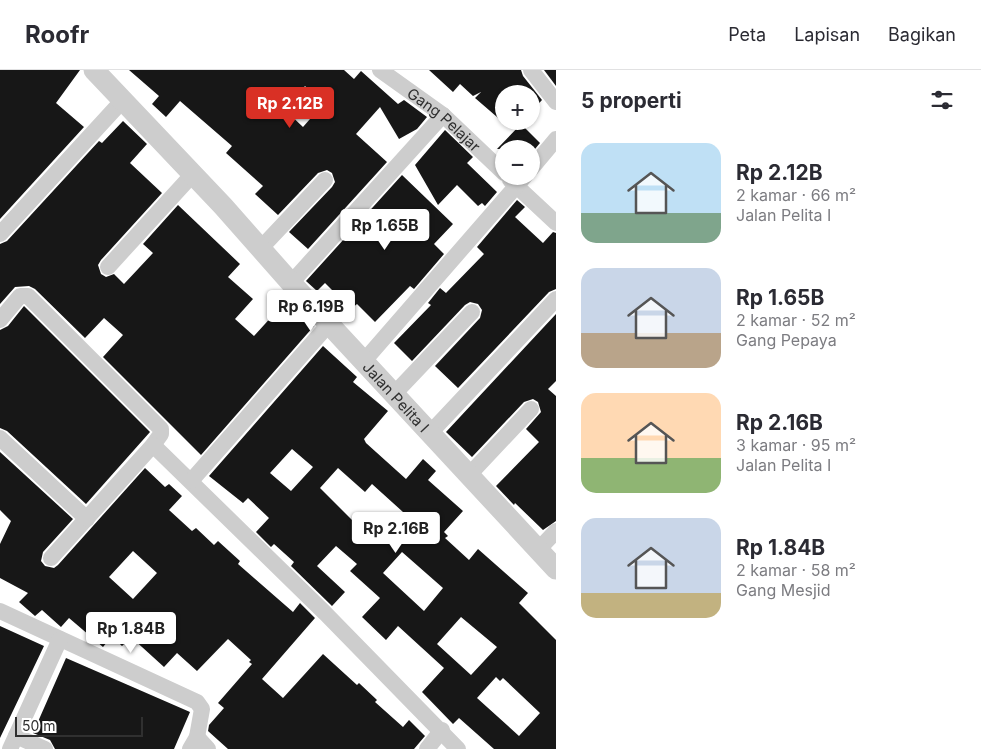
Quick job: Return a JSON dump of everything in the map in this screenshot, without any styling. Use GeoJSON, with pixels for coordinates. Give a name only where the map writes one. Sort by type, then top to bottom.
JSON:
{"type":"FeatureCollection","features":[{"type":"Feature","properties":{"kind":"street","name":"Jalan Pelita I"},"geometry":{"type":"LineString","coordinates":[[94,70],[193,174],[261,248],[290,283],[395,393],[556,569]]}},
{"type":"Feature","properties":{"kind":"street","name":"Gang Pelajar"},"geometry":{"type":"LineString","coordinates":[[380,70],[443,115],[495,164]]}},
{"type":"Feature","properties":{"kind":"street"},"geometry":{"type":"LineString","coordinates":[[531,70],[556,102]]}},
{"type":"Feature","properties":{"kind":"street"},"geometry":{"type":"LineString","coordinates":[[0,234],[123,100]]}},
{"type":"Feature","properties":{"kind":"street"},"geometry":{"type":"LineString","coordinates":[[290,283],[443,115]]}},
{"type":"Feature","properties":{"kind":"street"},"geometry":{"type":"LineString","coordinates":[[540,158],[556,139]]}},
{"type":"Feature","properties":{"kind":"street"},"geometry":{"type":"LineString","coordinates":[[108,267],[193,174]]}},
{"type":"Feature","properties":{"kind":"street"},"geometry":{"type":"LineString","coordinates":[[261,248],[325,180]]}},
{"type":"Feature","properties":{"kind":"street"},"geometry":{"type":"LineString","coordinates":[[364,362],[512,185]]}},
{"type":"Feature","properties":{"kind":"street"},"geometry":{"type":"LineString","coordinates":[[521,185],[556,223]]}},
{"type":"Feature","properties":{"kind":"street"},"geometry":{"type":"LineString","coordinates":[[0,320],[20,296],[28,296],[161,429],[161,434],[153,445],[51,558]]}},
{"type":"Feature","properties":{"kind":"street"},"geometry":{"type":"LineString","coordinates":[[431,432],[556,299]]}},
{"type":"Feature","properties":{"kind":"street"},"geometry":{"type":"LineString","coordinates":[[395,393],[472,312]]}},
{"type":"Feature","properties":{"kind":"street"},"geometry":{"type":"LineString","coordinates":[[191,481],[329,324]]}},
{"type":"Feature","properties":{"kind":"street"},"geometry":{"type":"LineString","coordinates":[[469,475],[531,409]]}},
{"type":"Feature","properties":{"kind":"street"},"geometry":{"type":"LineString","coordinates":[[0,438],[87,519]]}},
{"type":"Feature","properties":{"kind":"street"},"geometry":{"type":"LineString","coordinates":[[153,445],[442,730],[458,749]]}},
{"type":"Feature","properties":{"kind":"street"},"geometry":{"type":"LineString","coordinates":[[539,549],[556,531]]}},
{"type":"Feature","properties":{"kind":"street"},"geometry":{"type":"LineString","coordinates":[[0,611],[197,702],[202,709],[193,743],[208,749]]}},
{"type":"Feature","properties":{"kind":"street"},"geometry":{"type":"LineString","coordinates":[[45,749],[13,743],[60,639]]}},
{"type":"Feature","properties":{"kind":"street"},"geometry":{"type":"LineString","coordinates":[[427,749],[442,730]]}},
{"type":"Feature","properties":{"kind":"building"},"geometry":{"type":"Polygon","coordinates":[[[0,70],[80,70],[56,103],[84,127],[0,219],[0,70]]]}},
{"type":"Feature","properties":{"kind":"building"},"geometry":{"type":"Polygon","coordinates":[[[129,70],[344,70],[354,79],[361,71],[398,104],[404,100],[427,117],[417,129],[399,139],[380,107],[356,134],[387,162],[308,249],[289,232],[332,187],[335,182],[332,173],[327,170],[318,173],[278,215],[255,194],[263,186],[226,153],[232,146],[180,101],[166,117],[152,104],[159,96],[129,70]],[[305,86],[284,109],[303,127],[324,103],[305,86]]]}},
{"type":"Feature","properties":{"kind":"building"},"geometry":{"type":"Polygon","coordinates":[[[429,70],[521,70],[530,85],[495,85],[495,115],[475,98],[481,92],[473,96],[460,84],[453,92],[429,70]]]}},
{"type":"Feature","properties":{"kind":"building"},"geometry":{"type":"Polygon","coordinates":[[[544,70],[556,70],[556,86],[544,70]]]}},
{"type":"Feature","properties":{"kind":"building"},"geometry":{"type":"Polygon","coordinates":[[[123,121],[147,144],[130,163],[162,193],[101,260],[98,265],[101,274],[106,277],[114,274],[124,284],[153,253],[143,244],[178,205],[240,264],[228,277],[253,299],[235,319],[254,336],[285,302],[314,326],[201,455],[103,357],[123,335],[104,318],[85,338],[35,289],[29,286],[15,287],[0,304],[0,244],[7,241],[99,141],[102,143],[123,121]]]}},
{"type":"Feature","properties":{"kind":"building"},"geometry":{"type":"Polygon","coordinates":[[[445,130],[473,157],[467,163],[497,192],[485,206],[482,203],[478,206],[457,185],[438,205],[415,165],[445,130]]]}},
{"type":"Feature","properties":{"kind":"building"},"geometry":{"type":"Polygon","coordinates":[[[515,130],[527,130],[537,140],[506,140],[515,130]]]}},
{"type":"Feature","properties":{"kind":"building"},"geometry":{"type":"Polygon","coordinates":[[[402,175],[453,224],[434,244],[444,254],[414,289],[410,286],[375,322],[357,304],[351,309],[325,283],[317,291],[306,281],[402,175]]]}},
{"type":"Feature","properties":{"kind":"building"},"geometry":{"type":"Polygon","coordinates":[[[517,200],[525,207],[515,217],[543,243],[553,232],[556,233],[556,289],[549,292],[458,388],[435,366],[480,318],[482,310],[478,304],[470,302],[465,305],[412,361],[394,343],[431,305],[428,303],[440,288],[446,293],[484,254],[477,247],[517,200]]]}},
{"type":"Feature","properties":{"kind":"building"},"geometry":{"type":"Polygon","coordinates":[[[24,306],[150,432],[86,504],[7,431],[0,428],[0,330],[8,326],[24,306]]]}},
{"type":"Feature","properties":{"kind":"building"},"geometry":{"type":"Polygon","coordinates":[[[556,314],[556,381],[548,389],[556,396],[556,521],[543,530],[515,503],[514,505],[496,486],[539,442],[526,429],[541,412],[538,402],[533,399],[524,402],[472,457],[446,432],[556,314]]]}},
{"type":"Feature","properties":{"kind":"building"},"geometry":{"type":"Polygon","coordinates":[[[323,346],[357,377],[353,382],[388,411],[364,439],[366,443],[406,479],[423,459],[436,471],[428,480],[463,511],[444,532],[448,536],[445,538],[469,560],[478,549],[528,593],[519,603],[556,640],[556,749],[494,749],[459,718],[453,724],[422,692],[444,668],[398,626],[386,640],[362,617],[380,598],[350,571],[357,564],[336,546],[317,566],[345,592],[332,606],[291,566],[294,562],[274,544],[271,547],[256,532],[269,518],[248,498],[243,503],[209,476],[323,346]],[[292,449],[270,473],[291,491],[313,467],[292,449]],[[338,468],[320,488],[375,543],[403,512],[372,484],[365,492],[338,468]],[[402,552],[383,573],[424,611],[443,588],[402,552]],[[461,617],[437,644],[471,675],[497,647],[461,617]],[[496,677],[477,698],[519,736],[540,713],[503,678],[500,681],[496,677]]]}},
{"type":"Feature","properties":{"kind":"building"},"geometry":{"type":"Polygon","coordinates":[[[0,452],[73,519],[43,552],[41,561],[45,566],[54,568],[145,468],[165,487],[169,484],[182,496],[169,510],[192,531],[196,528],[214,545],[218,541],[240,561],[238,564],[293,612],[300,603],[315,618],[262,679],[283,698],[323,654],[357,685],[359,683],[377,700],[375,702],[403,727],[409,720],[425,736],[414,749],[228,749],[208,731],[209,725],[224,708],[218,703],[252,664],[249,662],[251,660],[228,639],[197,671],[177,653],[164,667],[131,637],[122,646],[112,636],[103,647],[69,618],[61,627],[42,610],[35,616],[19,602],[28,593],[0,578],[0,544],[11,521],[0,510],[0,452]],[[133,551],[109,577],[133,599],[157,573],[133,551]]]}},
{"type":"Feature","properties":{"kind":"building"},"geometry":{"type":"Polygon","coordinates":[[[0,626],[44,646],[0,738],[0,626]]]}},
{"type":"Feature","properties":{"kind":"building"},"geometry":{"type":"Polygon","coordinates":[[[66,658],[190,712],[174,749],[55,749],[50,740],[33,733],[66,658]]]}}]}
